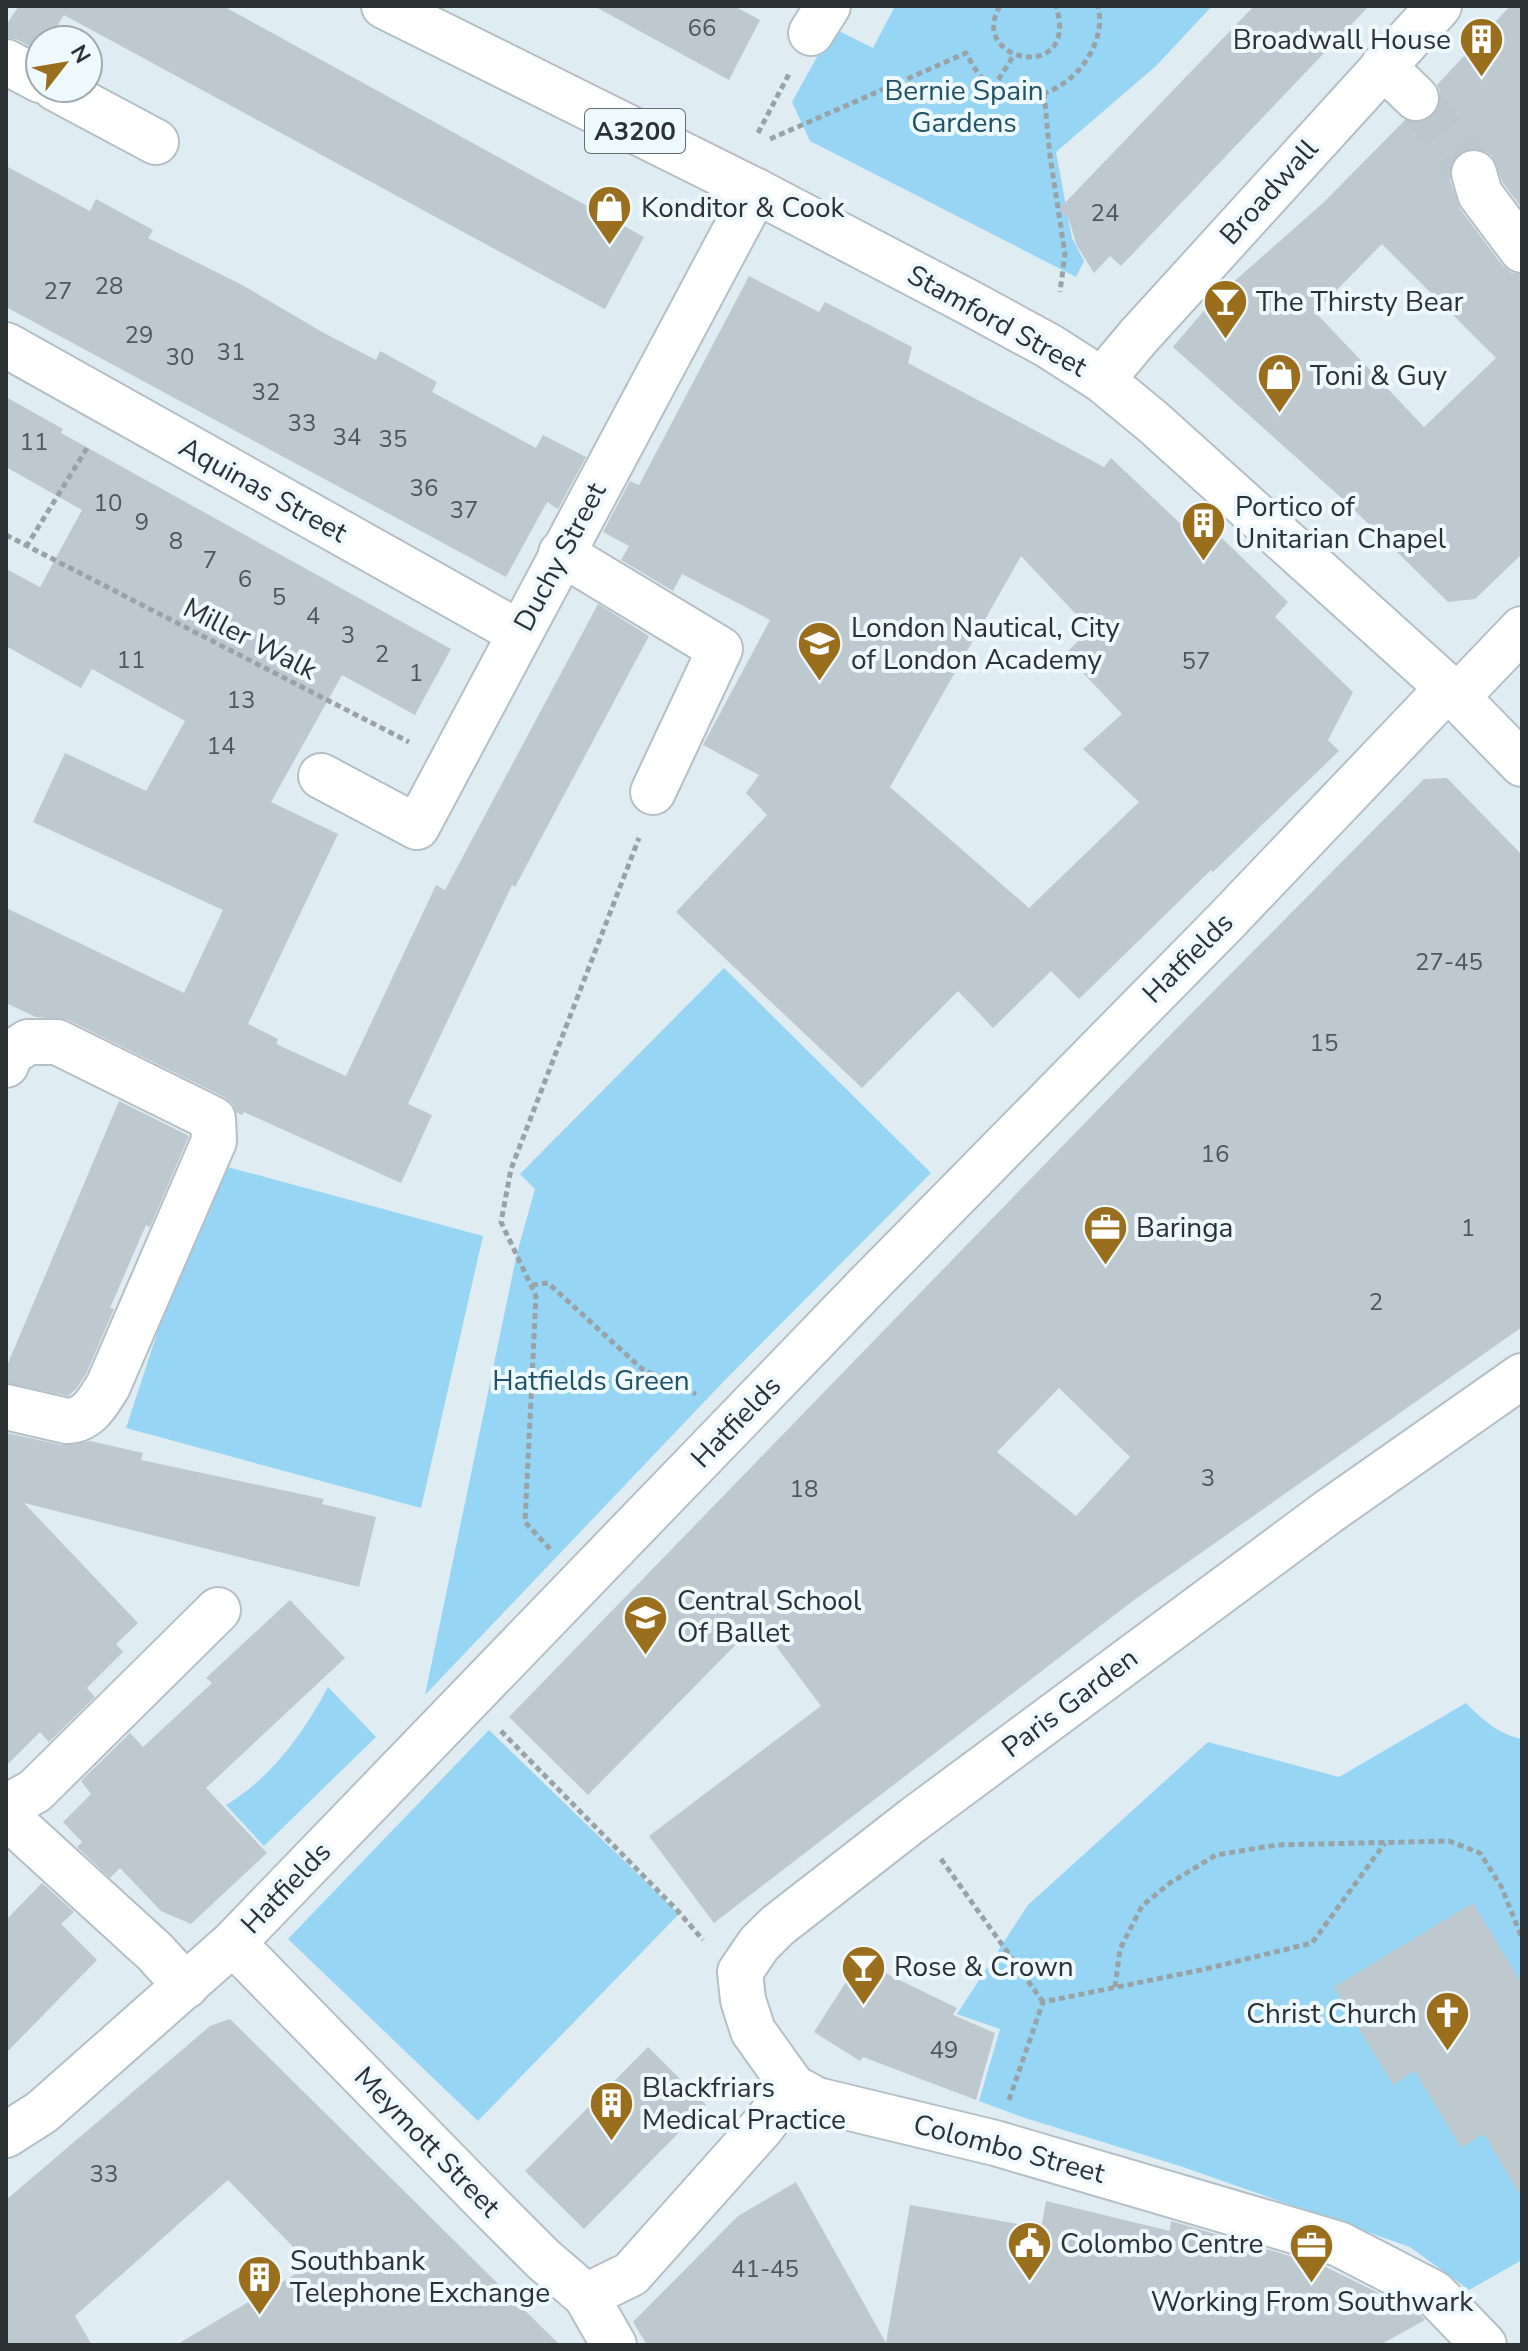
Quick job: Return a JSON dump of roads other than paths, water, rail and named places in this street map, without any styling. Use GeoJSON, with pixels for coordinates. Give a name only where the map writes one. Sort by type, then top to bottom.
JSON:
{"type":"FeatureCollection","features":[{"type":"Feature","properties":{"kind":"street","name":"Stamford Street"},"geometry":{"type":"LineString","coordinates":[[384,6],[756,191],[1036,339],[1102,380],[1153,422],[1452,693],[1522,764]]}},
{"type":"Feature","properties":{"kind":"street","name":"Broadwall"},"geometry":{"type":"LineString","coordinates":[[1102,380],[1439,6]]}},
{"type":"Feature","properties":{"kind":"street"},"geometry":{"type":"LineString","coordinates":[[6,62],[24,72]]}},
{"type":"Feature","properties":{"kind":"street"},"geometry":{"type":"LineString","coordinates":[[1383,66],[1416,98]]}},
{"type":"Feature","properties":{"kind":"street"},"geometry":{"type":"LineString","coordinates":[[85,104],[156,142]]}},
{"type":"Feature","properties":{"kind":"street"},"geometry":{"type":"LineString","coordinates":[[1474,173],[1480,194],[1522,250]]}},
{"type":"Feature","properties":{"kind":"street","name":"Duchy Street"},"geometry":{"type":"LineString","coordinates":[[321,776],[417,827],[756,191]]}},
{"type":"Feature","properties":{"kind":"street","name":"Aquinas Street"},"geometry":{"type":"LineString","coordinates":[[6,345],[520,633]]}},
{"type":"Feature","properties":{"kind":"street"},"geometry":{"type":"LineString","coordinates":[[561,553],[720,649],[653,792]]}},
{"type":"Feature","properties":{"kind":"street","name":"Hatfields"},"geometry":{"type":"LineString","coordinates":[[6,2135],[42,2112],[233,1943],[1226,921],[1452,693],[1522,629]]}},
{"type":"Feature","properties":{"kind":"street"},"geometry":{"type":"LineString","coordinates":[[6,1065],[11,1053],[28,1042],[57,1042],[213,1119],[214,1141],[108,1386],[90,1413],[76,1421],[67,1421],[6,1407]]}},
{"type":"Feature","properties":{"kind":"street","name":"Paris Garden"},"geometry":{"type":"LineString","coordinates":[[793,2087],[753,2031],[743,2000],[740,1972],[759,1944],[777,1926],[913,1820],[1328,1512],[1522,1376]]}},
{"type":"Feature","properties":{"kind":"street"},"geometry":{"type":"LineString","coordinates":[[186,1986],[155,1952],[7,1817],[19,1800],[35,1791],[218,1610]]}},
{"type":"Feature","properties":{"kind":"street","name":"Meymott Street"},"geometry":{"type":"LineString","coordinates":[[233,1943],[490,2206],[543,2259],[586,2296],[614,2345]]}},
{"type":"Feature","properties":{"kind":"street"},"geometry":{"type":"LineString","coordinates":[[586,2296],[631,2274],[761,2128],[793,2087]]}},
{"type":"Feature","properties":{"kind":"street","name":"Colombo Street"},"geometry":{"type":"LineString","coordinates":[[793,2087],[817,2100],[995,2143],[1339,2244],[1434,2293],[1484,2345]]}},
{"type":"Feature","properties":{"kind":"tunnel"},"geometry":{"type":"LineString","coordinates":[[1416,98],[1474,173]]}},
{"type":"Feature","properties":{"kind":"place","name":"Broadwall House"},"geometry":{"type":"Point","coordinates":[1482,79]}},
{"type":"Feature","properties":{"kind":"place","name":"Konditor & Cook"},"geometry":{"type":"Point","coordinates":[610,247]}},
{"type":"Feature","properties":{"kind":"place","name":"The Thirsty Bear"},"geometry":{"type":"Point","coordinates":[1225,341]}},
{"type":"Feature","properties":{"kind":"place","name":"Toni & Guy"},"geometry":{"type":"Point","coordinates":[1279,415]}},
{"type":"Feature","properties":{"kind":"place","name":"Portico of Unitarian Chapel"},"geometry":{"type":"Point","coordinates":[1204,562]}},
{"type":"Feature","properties":{"kind":"place","name":"London Nautical, City of London Academy"},"geometry":{"type":"Point","coordinates":[820,683]}},
{"type":"Feature","properties":{"kind":"place","name":"Baringa"},"geometry":{"type":"Point","coordinates":[1105,1267]}},
{"type":"Feature","properties":{"kind":"place","name":"Central School Of Ballet"},"geometry":{"type":"Point","coordinates":[646,1656]}},
{"type":"Feature","properties":{"kind":"place","name":"Rose & Crown"},"geometry":{"type":"Point","coordinates":[863,2006]}},
{"type":"Feature","properties":{"kind":"place","name":"Christ Church"},"geometry":{"type":"Point","coordinates":[1448,2053]}},
{"type":"Feature","properties":{"kind":"place","name":"Blackfriars Medical Practice"},"geometry":{"type":"Point","coordinates":[611,2143]}},
{"type":"Feature","properties":{"kind":"place","name":"Colombo Centre"},"geometry":{"type":"Point","coordinates":[1029,2283]}},
{"type":"Feature","properties":{"kind":"place","name":"Working From Southwark"},"geometry":{"type":"Point","coordinates":[1312,2284]}},
{"type":"Feature","properties":{"kind":"place","name":"Southbank Telephone Exchange"},"geometry":{"type":"Point","coordinates":[259,2316]}},
{"type":"Feature","properties":{"kind":"park label","name":"Bernie Spain Gardens"},"geometry":{"type":"Point","coordinates":[964,107]}},
{"type":"Feature","properties":{"kind":"park label","name":"Hatfields Green"},"geometry":{"type":"Point","coordinates":[591,1381]}}]}
